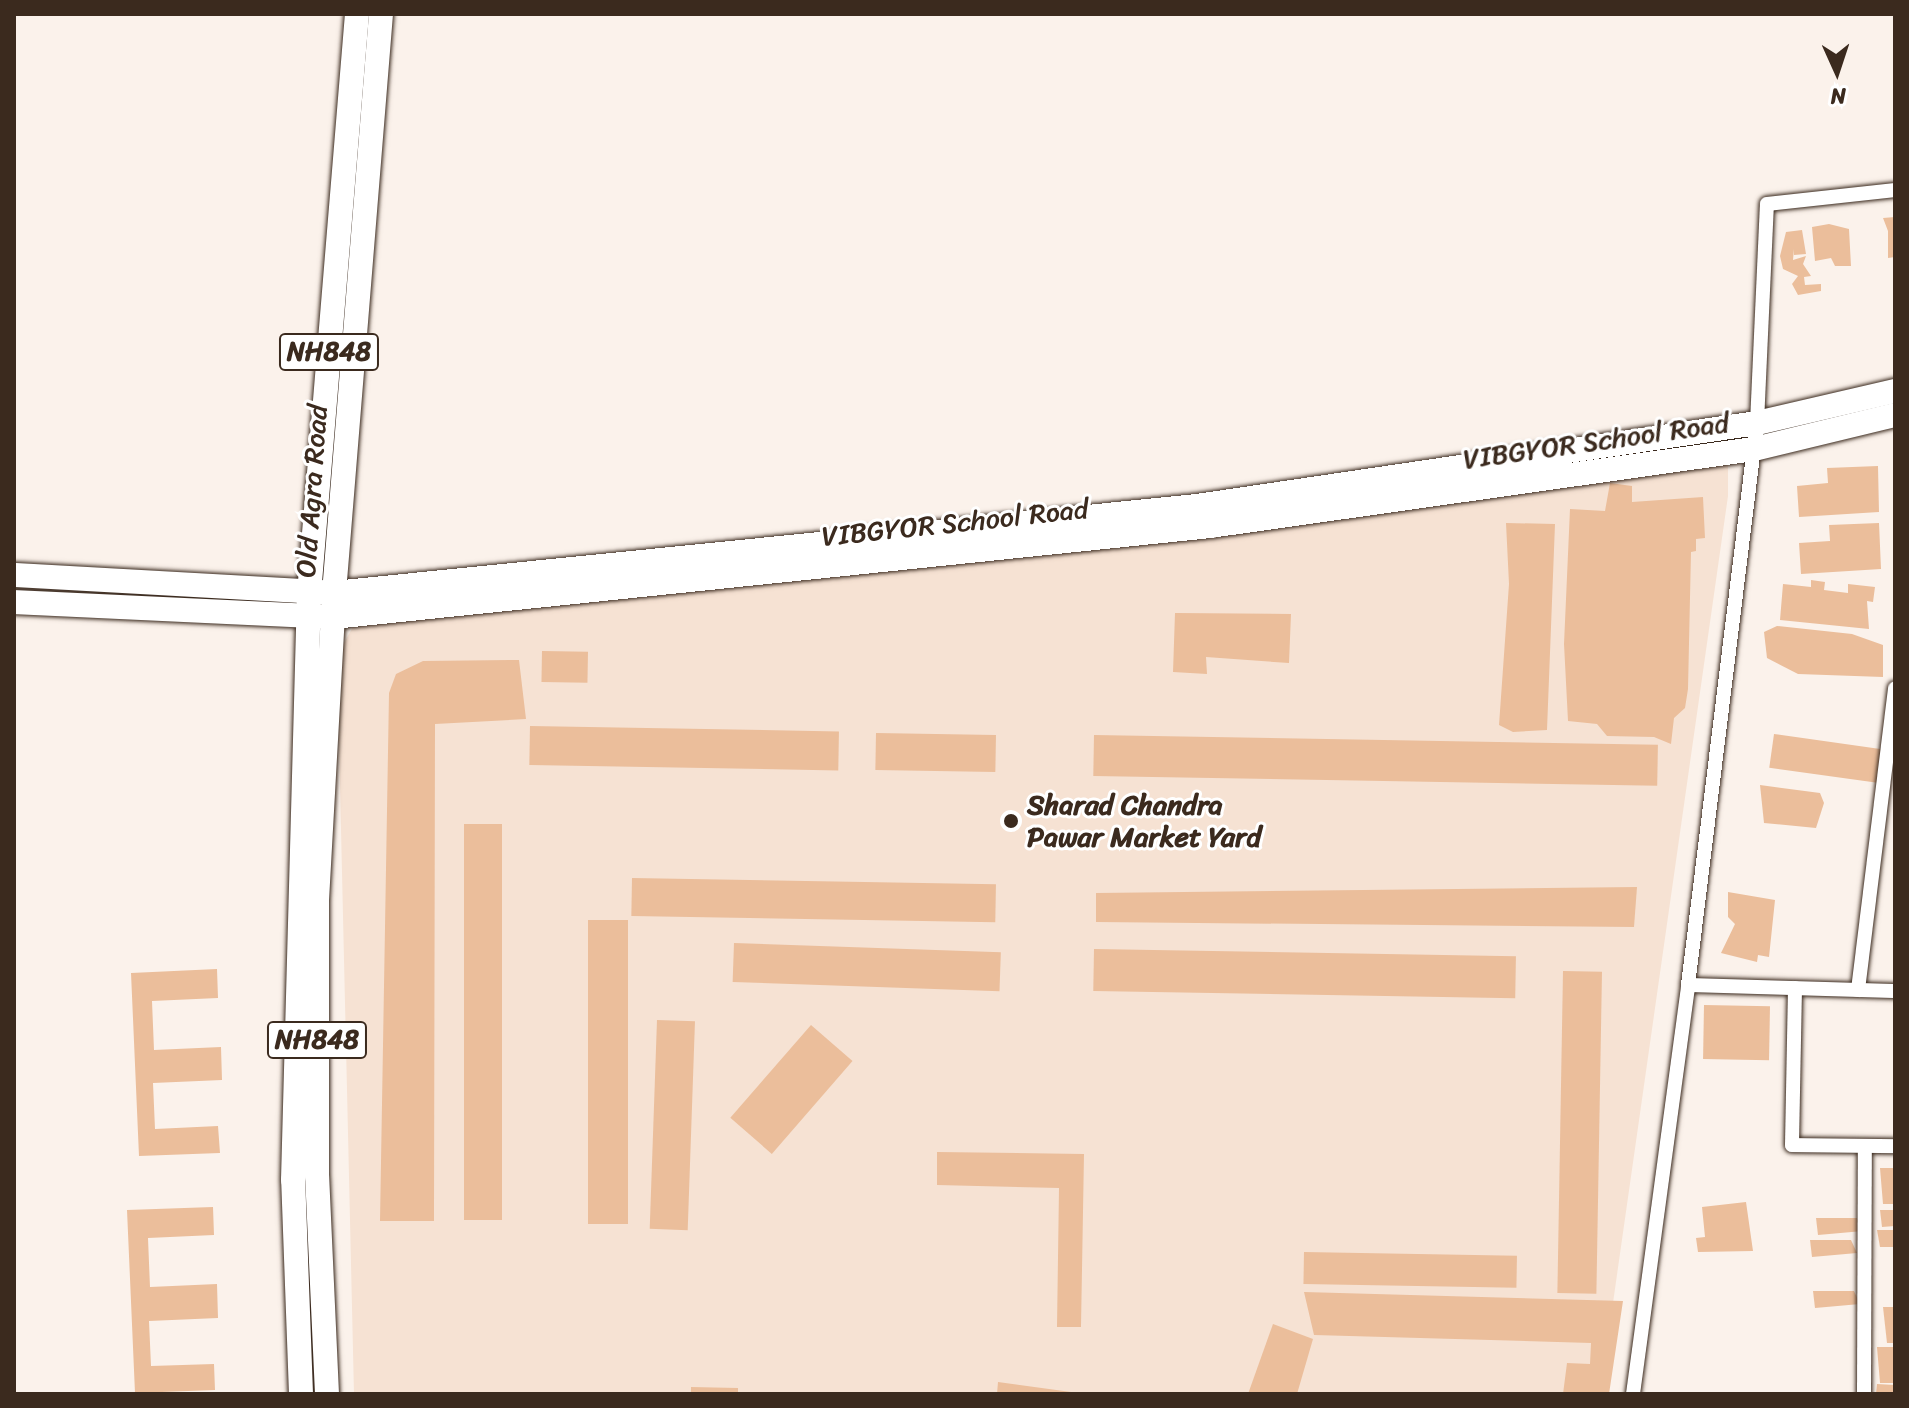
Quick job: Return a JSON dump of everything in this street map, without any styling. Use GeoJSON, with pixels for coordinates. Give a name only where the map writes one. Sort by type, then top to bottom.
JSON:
{"type":"FeatureCollection","features":[{"type":"Feature","properties":{"kind":"main road","name":"NH848"},"geometry":{"type":"LineString","coordinates":[[301,1394],[293,1180],[321,606],[357,14]]}},
{"type":"Feature","properties":{"kind":"main road","name":"Old Agra Road"},"geometry":{"type":"LineString","coordinates":[[327,1394],[317,1176],[317,900],[330,687],[321,606],[381,14]]}},
{"type":"Feature","properties":{"kind":"main road","name":"VIBGYOR School Road"},"geometry":{"type":"LineString","coordinates":[[14,575],[321,606],[1197,506],[1757,423],[1895,391]]}},
{"type":"Feature","properties":{"kind":"main road","name":"VIBGYOR School Road"},"geometry":{"type":"LineString","coordinates":[[14,602],[321,606],[1210,526],[1754,449],[1895,415]]}},
{"type":"Feature","properties":{"kind":"street"},"geometry":{"type":"LineString","coordinates":[[1633,1394],[1688,985],[1757,423],[1767,204],[1895,190]]}},
{"type":"Feature","properties":{"kind":"street"},"geometry":{"type":"LineString","coordinates":[[1858,990],[1895,688]]}},
{"type":"Feature","properties":{"kind":"street"},"geometry":{"type":"LineString","coordinates":[[1688,985],[1895,991]]}},
{"type":"Feature","properties":{"kind":"street"},"geometry":{"type":"LineString","coordinates":[[1795,988],[1792,1145],[1895,1146]]}},
{"type":"Feature","properties":{"kind":"street"},"geometry":{"type":"LineString","coordinates":[[1864,1394],[1865,1146]]}},
{"type":"Feature","properties":{"kind":"shaded area","name":"Sharad Chandra Pawar Market Yard"},"geometry":{"type":"Polygon","coordinates":[[[1728,458],[1728,496],[1600,1394],[354,1394],[337,655],[357,620],[1728,458]]]}},
{"type":"Feature","properties":{"kind":"building"},"geometry":{"type":"Polygon","coordinates":[[[1895,217],[1895,257],[1888,258],[1888,231],[1883,218],[1895,217]]]}},
{"type":"Feature","properties":{"kind":"building"},"geometry":{"type":"Polygon","coordinates":[[[1829,224],[1849,229],[1851,266],[1835,266],[1831,258],[1815,261],[1812,227],[1829,224]]]}},
{"type":"Feature","properties":{"kind":"building"},"geometry":{"type":"Polygon","coordinates":[[[1802,230],[1806,254],[1794,255],[1794,249],[1793,260],[1806,256],[1803,264],[1811,276],[1804,277],[1805,285],[1821,284],[1821,291],[1798,295],[1792,284],[1798,276],[1783,269],[1780,256],[1786,232],[1802,230]]]}},
{"type":"Feature","properties":{"kind":"building"},"geometry":{"type":"Polygon","coordinates":[[[1878,466],[1879,512],[1799,517],[1797,486],[1828,483],[1827,468],[1878,466]]]}},
{"type":"Feature","properties":{"kind":"building"},"geometry":{"type":"Polygon","coordinates":[[[1610,483],[1632,486],[1632,502],[1703,497],[1705,538],[1696,539],[1696,551],[1691,552],[1688,689],[1685,708],[1674,718],[1671,744],[1654,737],[1607,736],[1597,724],[1568,721],[1564,644],[1570,509],[1605,511],[1610,483]]]}},
{"type":"Feature","properties":{"kind":"building"},"geometry":{"type":"Polygon","coordinates":[[[1506,523],[1555,524],[1547,730],[1513,732],[1499,725],[1509,584],[1506,523]]]}},
{"type":"Feature","properties":{"kind":"building"},"geometry":{"type":"Polygon","coordinates":[[[1879,523],[1881,569],[1801,574],[1799,543],[1830,541],[1829,525],[1879,523]]]}},
{"type":"Feature","properties":{"kind":"building"},"geometry":{"type":"Polygon","coordinates":[[[1811,580],[1825,582],[1824,590],[1848,593],[1848,584],[1875,587],[1873,602],[1867,601],[1869,629],[1780,620],[1783,584],[1811,587],[1811,580]]]}},
{"type":"Feature","properties":{"kind":"building"},"geometry":{"type":"Polygon","coordinates":[[[1175,613],[1291,614],[1289,663],[1206,657],[1207,674],[1173,672],[1175,613]]]}},
{"type":"Feature","properties":{"kind":"building"},"geometry":{"type":"Polygon","coordinates":[[[1777,626],[1852,634],[1883,645],[1883,677],[1798,674],[1767,658],[1764,632],[1777,626]]]}},
{"type":"Feature","properties":{"kind":"building"},"geometry":{"type":"Polygon","coordinates":[[[542,651],[588,652],[587,683],[541,682],[542,651]]]}},
{"type":"Feature","properties":{"kind":"building"},"geometry":{"type":"Polygon","coordinates":[[[519,660],[526,719],[435,724],[434,1221],[380,1221],[389,693],[396,674],[423,661],[519,660]]]}},
{"type":"Feature","properties":{"kind":"building"},"geometry":{"type":"Polygon","coordinates":[[[530,726],[839,731],[838,770],[529,765],[530,726]]]}},
{"type":"Feature","properties":{"kind":"building"},"geometry":{"type":"Polygon","coordinates":[[[876,733],[996,735],[995,772],[875,770],[876,733]]]}},
{"type":"Feature","properties":{"kind":"building"},"geometry":{"type":"Polygon","coordinates":[[[1774,734],[1882,749],[1877,783],[1769,768],[1774,734]]]}},
{"type":"Feature","properties":{"kind":"building"},"geometry":{"type":"Polygon","coordinates":[[[1094,735],[1658,745],[1657,786],[1093,776],[1094,735]]]}},
{"type":"Feature","properties":{"kind":"building"},"geometry":{"type":"Polygon","coordinates":[[[1760,785],[1820,793],[1824,803],[1816,828],[1764,823],[1760,785]]]}},
{"type":"Feature","properties":{"kind":"building"},"geometry":{"type":"Polygon","coordinates":[[[464,824],[502,824],[502,1220],[464,1220],[464,824]]]}},
{"type":"Feature","properties":{"kind":"building"},"geometry":{"type":"Polygon","coordinates":[[[632,878],[996,884],[995,922],[631,916],[632,878]]]}},
{"type":"Feature","properties":{"kind":"building"},"geometry":{"type":"Polygon","coordinates":[[[1637,887],[1634,927],[1096,922],[1096,893],[1637,887]]]}},
{"type":"Feature","properties":{"kind":"building"},"geometry":{"type":"Polygon","coordinates":[[[1728,892],[1775,900],[1769,957],[1758,955],[1757,962],[1721,953],[1735,924],[1728,917],[1728,892]]]}},
{"type":"Feature","properties":{"kind":"building"},"geometry":{"type":"Polygon","coordinates":[[[588,920],[628,920],[628,1224],[588,1224],[588,920]]]}},
{"type":"Feature","properties":{"kind":"building"},"geometry":{"type":"Polygon","coordinates":[[[734,943],[1001,952],[999,991],[733,982],[734,943]]]}},
{"type":"Feature","properties":{"kind":"building"},"geometry":{"type":"Polygon","coordinates":[[[1094,949],[1516,956],[1515,998],[1093,991],[1094,949]]]}},
{"type":"Feature","properties":{"kind":"building"},"geometry":{"type":"Polygon","coordinates":[[[217,969],[218,998],[152,1001],[154,1050],[221,1047],[222,1080],[153,1083],[155,1129],[218,1126],[220,1153],[139,1156],[131,973],[217,969]]]}},
{"type":"Feature","properties":{"kind":"building"},"geometry":{"type":"Polygon","coordinates":[[[1563,971],[1602,972],[1596,1294],[1557,1293],[1563,971]]]}},
{"type":"Feature","properties":{"kind":"building"},"geometry":{"type":"Polygon","coordinates":[[[1704,1005],[1770,1006],[1769,1060],[1703,1059],[1704,1005]]]}},
{"type":"Feature","properties":{"kind":"building"},"geometry":{"type":"Polygon","coordinates":[[[657,1020],[695,1021],[688,1230],[650,1229],[657,1020]]]}},
{"type":"Feature","properties":{"kind":"building"},"geometry":{"type":"Polygon","coordinates":[[[811,1025],[853,1061],[772,1154],[730,1118],[811,1025]]]}},
{"type":"Feature","properties":{"kind":"building"},"geometry":{"type":"Polygon","coordinates":[[[937,1152],[1084,1154],[1081,1327],[1057,1327],[1059,1188],[937,1185],[937,1152]]]}},
{"type":"Feature","properties":{"kind":"building"},"geometry":{"type":"Polygon","coordinates":[[[1880,1168],[1895,1168],[1895,1204],[1883,1204],[1880,1168]]]}},
{"type":"Feature","properties":{"kind":"building"},"geometry":{"type":"Polygon","coordinates":[[[1746,1202],[1753,1251],[1698,1252],[1696,1238],[1705,1237],[1702,1207],[1746,1202]]]}},
{"type":"Feature","properties":{"kind":"building"},"geometry":{"type":"Polygon","coordinates":[[[213,1207],[214,1235],[148,1238],[150,1287],[217,1284],[218,1318],[149,1321],[151,1366],[214,1364],[215,1390],[135,1393],[127,1210],[213,1207]]]}},
{"type":"Feature","properties":{"kind":"building"},"geometry":{"type":"Polygon","coordinates":[[[1880,1210],[1895,1210],[1895,1226],[1882,1227],[1880,1210]]]}},
{"type":"Feature","properties":{"kind":"building"},"geometry":{"type":"Polygon","coordinates":[[[1816,1218],[1857,1218],[1863,1231],[1818,1235],[1816,1218]]]}},
{"type":"Feature","properties":{"kind":"building"},"geometry":{"type":"Polygon","coordinates":[[[1877,1230],[1895,1230],[1895,1247],[1880,1247],[1877,1230]]]}},
{"type":"Feature","properties":{"kind":"building"},"geometry":{"type":"Polygon","coordinates":[[[1810,1240],[1851,1240],[1857,1253],[1812,1257],[1810,1240]]]}},
{"type":"Feature","properties":{"kind":"building"},"geometry":{"type":"Polygon","coordinates":[[[1304,1252],[1517,1256],[1516,1288],[1303,1284],[1304,1252]]]}},
{"type":"Feature","properties":{"kind":"building"},"geometry":{"type":"Polygon","coordinates":[[[1813,1291],[1854,1291],[1860,1304],[1815,1308],[1813,1291]]]}},
{"type":"Feature","properties":{"kind":"building"},"geometry":{"type":"Polygon","coordinates":[[[1304,1292],[1623,1301],[1609,1394],[1563,1394],[1567,1363],[1590,1364],[1591,1343],[1314,1335],[1304,1292]]]}},
{"type":"Feature","properties":{"kind":"building"},"geometry":{"type":"Polygon","coordinates":[[[1883,1307],[1895,1307],[1895,1343],[1887,1343],[1883,1307]]]}},
{"type":"Feature","properties":{"kind":"building"},"geometry":{"type":"Polygon","coordinates":[[[1273,1324],[1313,1339],[1297,1394],[1248,1394],[1273,1324]]]}},
{"type":"Feature","properties":{"kind":"building"},"geometry":{"type":"Polygon","coordinates":[[[1877,1347],[1895,1347],[1895,1383],[1880,1383],[1877,1347]]]}},
{"type":"Feature","properties":{"kind":"building"},"geometry":{"type":"Polygon","coordinates":[[[998,1382],[1071,1392],[1071,1394],[997,1394],[998,1382]]]}},
{"type":"Feature","properties":{"kind":"building"},"geometry":{"type":"Polygon","coordinates":[[[1877,1384],[1895,1385],[1895,1394],[1876,1394],[1877,1384]]]}},
{"type":"Feature","properties":{"kind":"building"},"geometry":{"type":"Polygon","coordinates":[[[691,1387],[738,1388],[738,1394],[691,1394],[691,1387]]]}},
{"type":"Feature","properties":{"kind":"place","name":"Sharad Chandra Pawar Market Yard"},"geometry":{"type":"Point","coordinates":[1011,821]}}]}
